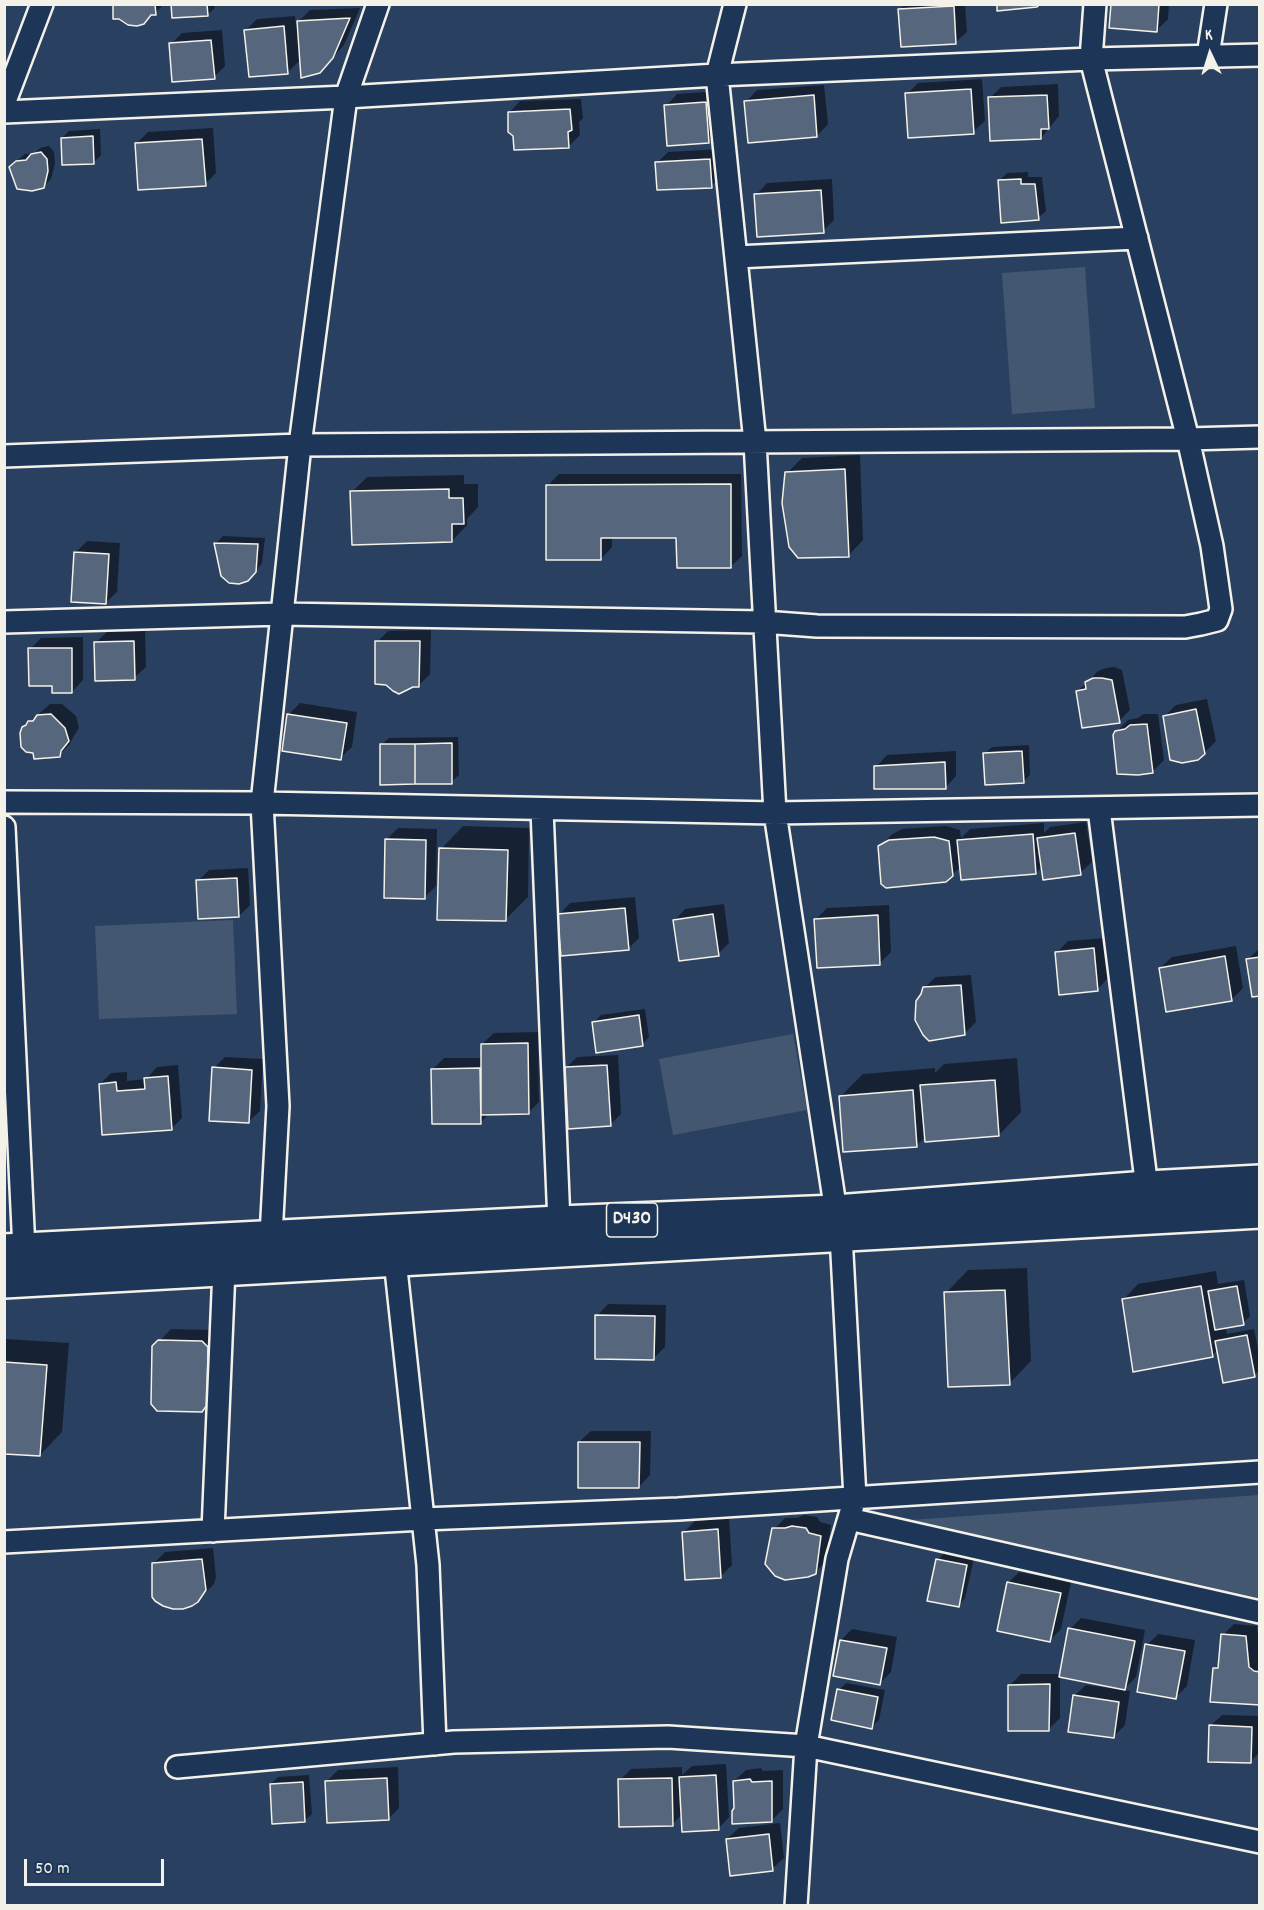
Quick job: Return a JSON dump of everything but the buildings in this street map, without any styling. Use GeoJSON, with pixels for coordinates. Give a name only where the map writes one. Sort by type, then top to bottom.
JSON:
{"type":"FeatureCollection","features":[{"type":"Feature","properties":{"kind":"highway","name":"D430"},"geometry":{"type":"LineString","coordinates":[[4,1281],[395,1260],[838,1223],[1147,1188],[1260,1182]]}},
{"type":"Feature","properties":{"kind":"highway","name":"D430"},"geometry":{"type":"LineString","coordinates":[[14,1251],[559,1223],[838,1223],[1260,1211]]}},
{"type":"Feature","properties":{"kind":"street"},"geometry":{"type":"LineString","coordinates":[[4,104],[42,4]]}},
{"type":"Feature","properties":{"kind":"street"},"geometry":{"type":"LineString","coordinates":[[271,1236],[279,1106],[262,803],[300,445],[346,97],[378,4]]}},
{"type":"Feature","properties":{"kind":"street"},"geometry":{"type":"LineString","coordinates":[[735,4],[717,75],[754,442],[775,813],[838,1223],[855,1498],[837,1559],[806,1746],[796,1905]]}},
{"type":"Feature","properties":{"kind":"street"},"geometry":{"type":"LineString","coordinates":[[4,622],[281,614],[764,622],[817,626],[1185,627],[1217,620],[1221,609],[1212,546],[1188,439],[1091,59],[1095,4]]}},
{"type":"Feature","properties":{"kind":"street"},"geometry":{"type":"LineString","coordinates":[[1208,56],[1216,4]]}},
{"type":"Feature","properties":{"kind":"street"},"geometry":{"type":"LineString","coordinates":[[4,112],[346,97],[717,75],[1091,59],[1260,55]]}},
{"type":"Feature","properties":{"kind":"street"},"geometry":{"type":"LineString","coordinates":[[736,257],[1137,238]]}},
{"type":"Feature","properties":{"kind":"street"},"geometry":{"type":"LineString","coordinates":[[4,456],[300,445],[1260,437]]}},
{"type":"Feature","properties":{"kind":"street"},"geometry":{"type":"LineString","coordinates":[[4,802],[262,803],[775,813],[1260,805]]}},
{"type":"Feature","properties":{"kind":"street"},"geometry":{"type":"LineString","coordinates":[[1099,809],[1147,1188]]}},
{"type":"Feature","properties":{"kind":"street"},"geometry":{"type":"LineString","coordinates":[[542,810],[559,1223]]}},
{"type":"Feature","properties":{"kind":"street"},"geometry":{"type":"LineString","coordinates":[[4,827],[14,1251]]}},
{"type":"Feature","properties":{"kind":"street"},"geometry":{"type":"LineString","coordinates":[[395,1260],[428,1565],[435,1744]]}},
{"type":"Feature","properties":{"kind":"street"},"geometry":{"type":"LineString","coordinates":[[213,1531],[224,1269]]}},
{"type":"Feature","properties":{"kind":"street"},"geometry":{"type":"LineString","coordinates":[[4,1542],[423,1519],[678,1509],[1260,1472]]}},
{"type":"Feature","properties":{"kind":"street"},"geometry":{"type":"LineString","coordinates":[[849,1519],[1260,1612]]}},
{"type":"Feature","properties":{"kind":"street"},"geometry":{"type":"LineString","coordinates":[[177,1767],[435,1744],[668,1737],[806,1746],[1260,1842]]}},
{"type":"Feature","properties":{"kind":"shaded area"},"geometry":{"type":"Polygon","coordinates":[[[1085,267],[1095,408],[1012,414],[1002,273],[1085,267]]]}},
{"type":"Feature","properties":{"kind":"shaded area"},"geometry":{"type":"Polygon","coordinates":[[[233,920],[237,1014],[99,1019],[95,926],[233,920]]]}},
{"type":"Feature","properties":{"kind":"shaded area"},"geometry":{"type":"Polygon","coordinates":[[[793,1034],[807,1110],[673,1135],[659,1059],[793,1034]]]}},
{"type":"Feature","properties":{"kind":"shaded area"},"geometry":{"type":"Polygon","coordinates":[[[1259,1495],[1259,1598],[911,1520],[1259,1495]]]}}]}
